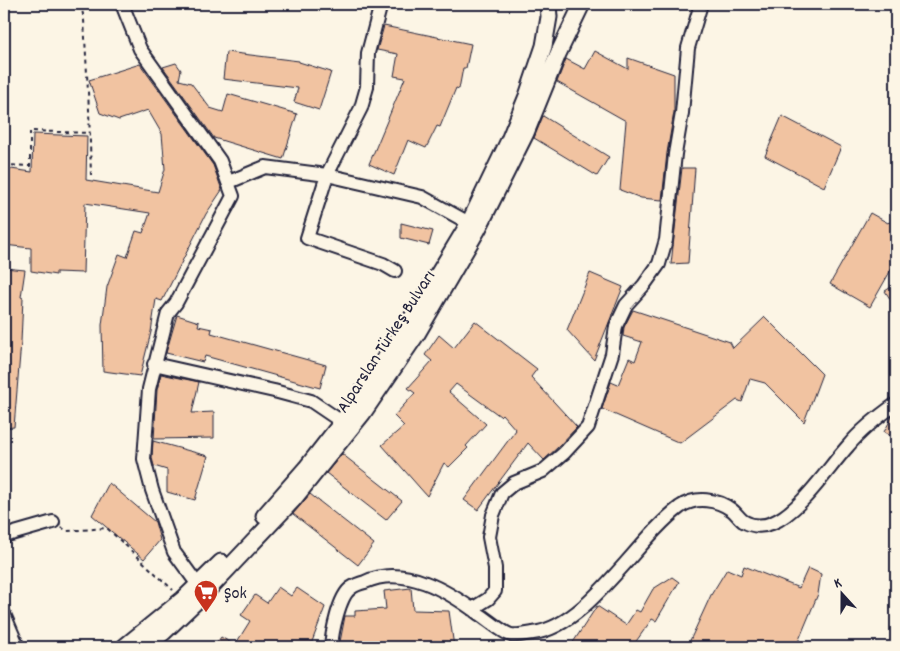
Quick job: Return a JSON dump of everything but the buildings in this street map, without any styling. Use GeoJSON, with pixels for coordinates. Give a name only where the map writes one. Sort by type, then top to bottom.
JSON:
{"type":"FeatureCollection","features":[{"type":"Feature","properties":{"kind":"main road","name":"Alparslan Türkeş Bulvarı"},"geometry":{"type":"LineString","coordinates":[[124,647],[183,599],[258,524],[342,422],[408,324],[469,223],[509,140],[527,96],[544,46],[549,18],[548,4]]}},
{"type":"Feature","properties":{"kind":"main road","name":"Alparslan Türkeş Bulvarı"},"geometry":{"type":"LineString","coordinates":[[145,647],[164,632],[206,592],[293,500],[363,413],[411,342],[478,229],[526,133],[558,54],[582,4]]}},
{"type":"Feature","properties":{"kind":"street"},"geometry":{"type":"LineString","coordinates":[[122,4],[140,49],[220,161],[233,196],[176,303],[168,313],[149,390],[144,459],[152,490],[174,552],[198,584]]}},
{"type":"Feature","properties":{"kind":"street"},"geometry":{"type":"LineString","coordinates":[[381,4],[368,53],[367,87],[361,108],[327,174],[307,238],[383,264],[395,271]]}},
{"type":"Feature","properties":{"kind":"street"},"geometry":{"type":"LineString","coordinates":[[472,609],[488,599],[495,591],[495,568],[489,537],[493,515],[502,493],[514,483],[543,471],[564,453],[588,427],[612,354],[616,326],[626,305],[659,264],[668,231],[688,48],[700,4]]}},
{"type":"Feature","properties":{"kind":"street"},"geometry":{"type":"LineString","coordinates":[[229,182],[265,167],[327,174],[422,197],[469,223]]}},
{"type":"Feature","properties":{"kind":"street"},"geometry":{"type":"LineString","coordinates":[[154,364],[311,401],[342,422]]}},
{"type":"Feature","properties":{"kind":"street"},"geometry":{"type":"LineString","coordinates":[[510,635],[536,633],[561,625],[585,606],[657,527],[682,506],[697,500],[715,501],[733,510],[742,521],[760,527],[773,523],[790,511],[823,478],[848,445],[869,424],[896,404]]}},
{"type":"Feature","properties":{"kind":"street"},"geometry":{"type":"LineString","coordinates":[[4,536],[53,522]]}},
{"type":"Feature","properties":{"kind":"street"},"geometry":{"type":"LineString","coordinates":[[331,647],[337,612],[350,588],[378,576],[404,576],[431,586],[472,609],[510,635],[516,647]]}},
{"type":"Feature","properties":{"kind":"street"},"geometry":{"type":"LineString","coordinates":[[4,614],[18,647]]}},
{"type":"Feature","properties":{"kind":"path"},"geometry":{"type":"LineString","coordinates":[[82,4],[91,175]]}},
{"type":"Feature","properties":{"kind":"path"},"geometry":{"type":"LineString","coordinates":[[418,4],[428,4]]}},
{"type":"Feature","properties":{"kind":"path"},"geometry":{"type":"LineString","coordinates":[[4,164],[30,166],[30,131],[90,133]]}},
{"type":"Feature","properties":{"kind":"path"},"geometry":{"type":"LineString","coordinates":[[53,522],[67,531],[107,528],[183,599]]}},
{"type":"Feature","properties":{"kind":"place","name":"Şok"},"geometry":{"type":"Point","coordinates":[206,613]}}]}
